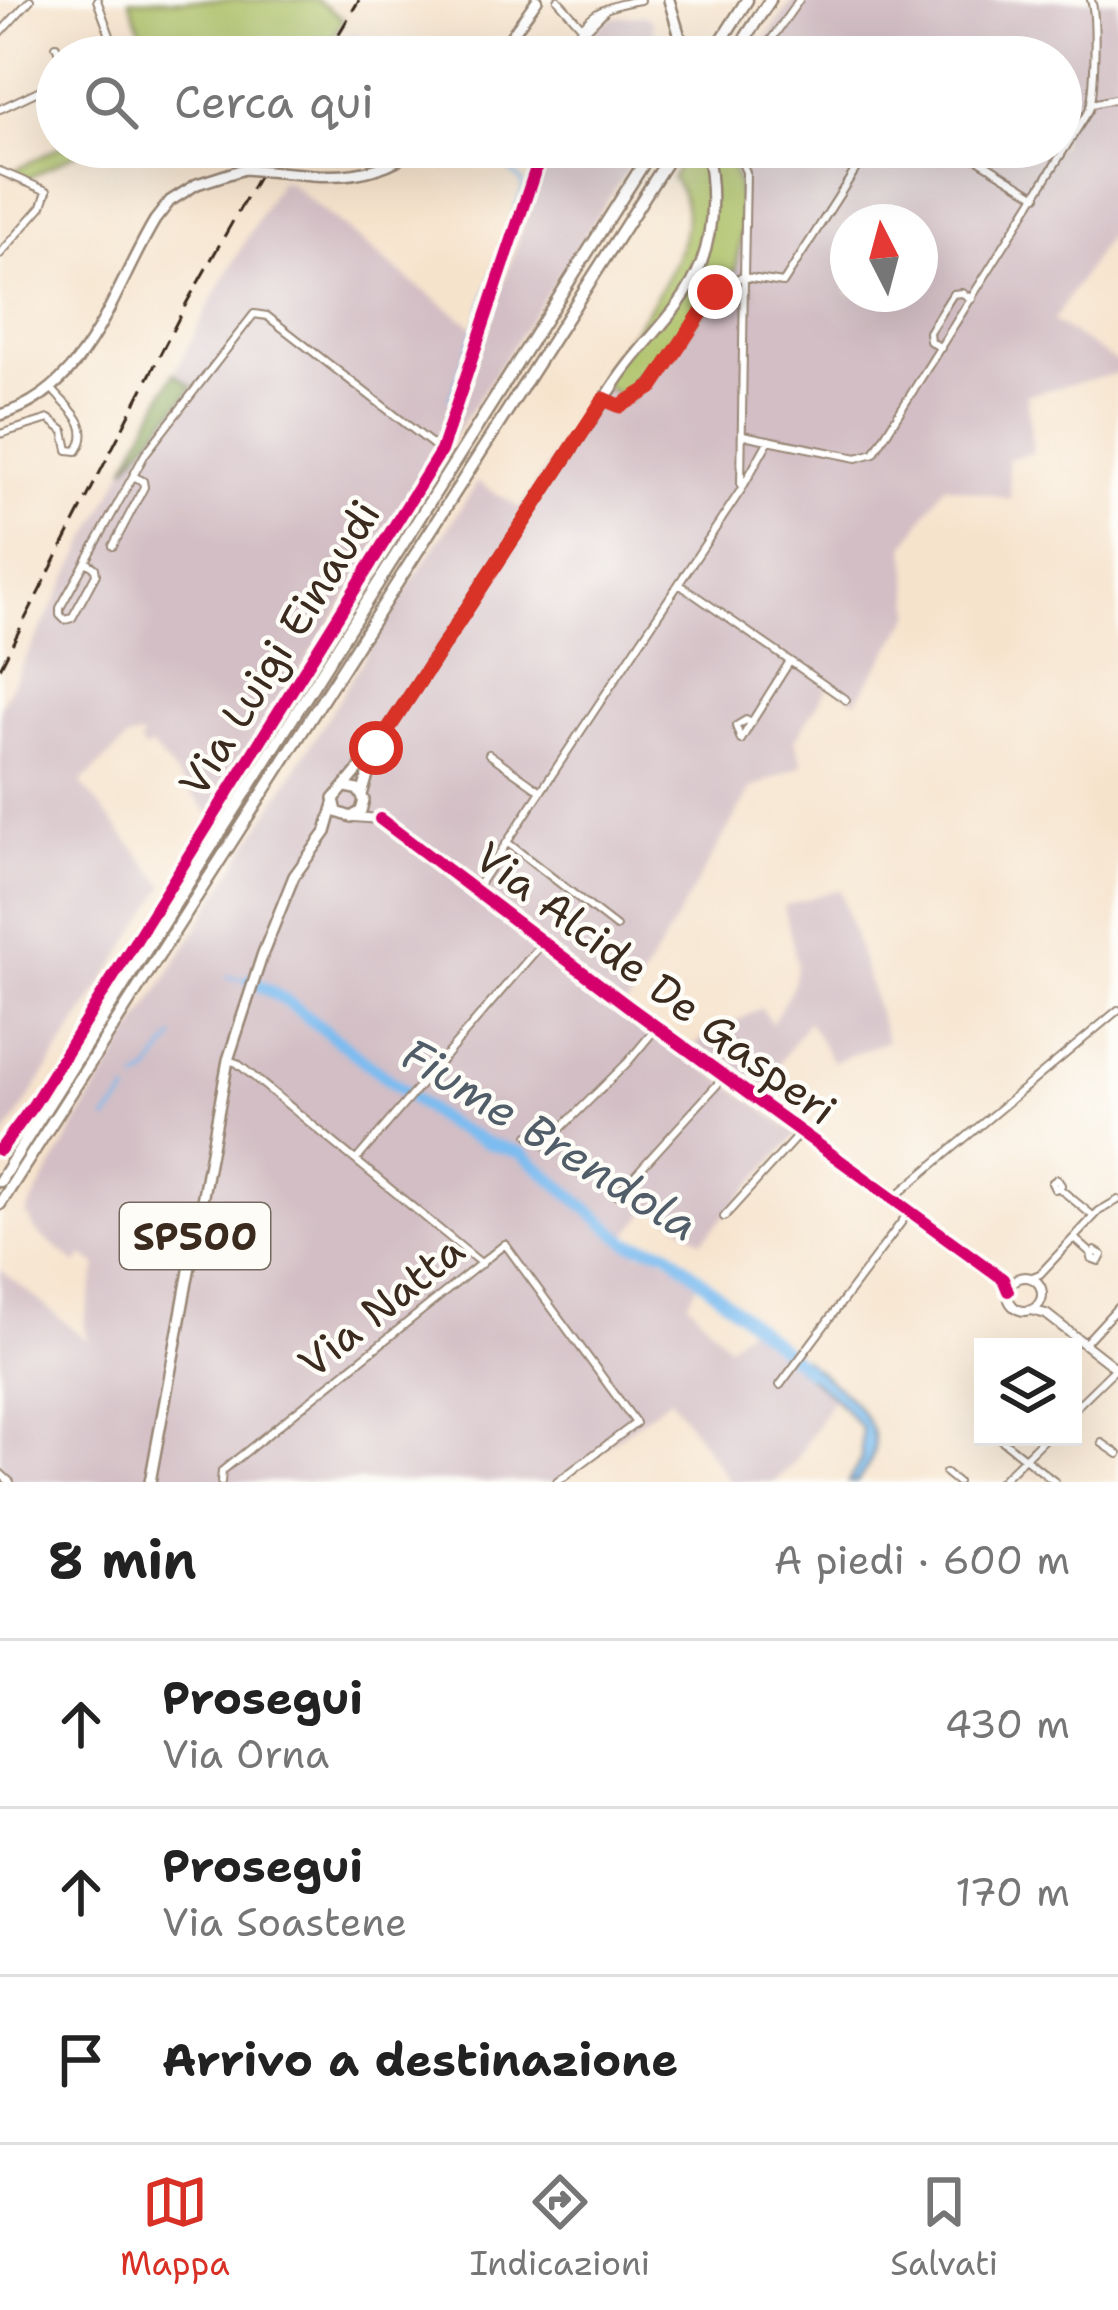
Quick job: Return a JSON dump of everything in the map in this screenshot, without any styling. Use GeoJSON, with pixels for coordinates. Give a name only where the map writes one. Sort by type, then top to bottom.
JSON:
{"type":"FeatureCollection","features":[{"type":"Feature","properties":{"kind":"highway"},"geometry":{"type":"LineString","coordinates":[[724,36],[747,0]]}},
{"type":"Feature","properties":{"kind":"highway"},"geometry":{"type":"LineString","coordinates":[[747,36],[770,0]]}},
{"type":"Feature","properties":{"kind":"highway"},"geometry":{"type":"LineString","coordinates":[[0,1179],[641,168]]}},
{"type":"Feature","properties":{"kind":"highway"},"geometry":{"type":"LineString","coordinates":[[0,1204],[663,168]]}},
{"type":"Feature","properties":{"kind":"highway"},"geometry":{"type":"LineString","coordinates":[[0,1219],[17,1178]]}},
{"type":"Feature","properties":{"kind":"main road"},"geometry":{"type":"LineString","coordinates":[[511,36],[535,2]]}},
{"type":"Feature","properties":{"kind":"main road"},"geometry":{"type":"LineString","coordinates":[[667,3],[679,36]]}},
{"type":"Feature","properties":{"kind":"main road"},"geometry":{"type":"LineString","coordinates":[[0,416],[52,389],[81,359],[154,220],[170,201],[197,184],[244,169],[337,177],[379,168]]}},
{"type":"Feature","properties":{"kind":"main road","name":"SP500"},"geometry":{"type":"LineString","coordinates":[[150,1482],[228,1060],[294,876],[326,832],[336,794],[346,788],[376,748],[604,399],[684,299],[701,263],[712,203],[708,168]]}},
{"type":"Feature","properties":{"kind":"main road","name":"SP500"},"geometry":{"type":"LineString","coordinates":[[326,832],[361,811],[376,748]]}},
{"type":"Feature","properties":{"kind":"main road"},"geometry":{"type":"LineString","coordinates":[[346,788],[363,797]]}},
{"type":"Feature","properties":{"kind":"main road","name":"Via Alcide De Gasperi"},"geometry":{"type":"LineString","coordinates":[[363,797],[380,819],[657,1028],[1003,1279]]}},
{"type":"Feature","properties":{"kind":"main road"},"geometry":{"type":"LineString","coordinates":[[334,804],[339,814],[380,819]]}},
{"type":"Feature","properties":{"kind":"main road"},"geometry":{"type":"LineString","coordinates":[[1046,1314],[1036,1278],[1003,1279],[1016,1308],[1046,1314],[1117,1369]]}},
{"type":"Feature","properties":{"kind":"main road"},"geometry":{"type":"LineString","coordinates":[[1008,1291],[1018,1279]]}},
{"type":"Feature","properties":{"kind":"main road"},"geometry":{"type":"LineString","coordinates":[[1031,1310],[1041,1298]]}},
{"type":"Feature","properties":{"kind":"street"},"geometry":{"type":"LineString","coordinates":[[0,33],[30,0]]}},
{"type":"Feature","properties":{"kind":"street"},"geometry":{"type":"LineString","coordinates":[[97,0],[110,36]]}},
{"type":"Feature","properties":{"kind":"street"},"geometry":{"type":"LineString","coordinates":[[575,36],[593,14],[640,0]]}},
{"type":"Feature","properties":{"kind":"street"},"geometry":{"type":"LineString","coordinates":[[774,36],[799,0]]}},
{"type":"Feature","properties":{"kind":"street"},"geometry":{"type":"LineString","coordinates":[[1082,120],[1092,104],[1095,10],[1091,0]]}},
{"type":"Feature","properties":{"kind":"street"},"geometry":{"type":"LineString","coordinates":[[535,2],[559,2],[581,26]]}},
{"type":"Feature","properties":{"kind":"street"},"geometry":{"type":"LineString","coordinates":[[584,36],[591,23],[618,4]]}},
{"type":"Feature","properties":{"kind":"street"},"geometry":{"type":"LineString","coordinates":[[570,13],[593,14]]}},
{"type":"Feature","properties":{"kind":"street"},"geometry":{"type":"LineString","coordinates":[[570,13],[574,36]]}},
{"type":"Feature","properties":{"kind":"street"},"geometry":{"type":"LineString","coordinates":[[578,36],[581,26]]}},
{"type":"Feature","properties":{"kind":"street"},"geometry":{"type":"LineString","coordinates":[[0,110],[36,92]]}},
{"type":"Feature","properties":{"kind":"street"},"geometry":{"type":"LineString","coordinates":[[1092,104],[1118,98]]}},
{"type":"Feature","properties":{"kind":"street","name":"Via Luigi Einaudi"},"geometry":{"type":"LineString","coordinates":[[0,1150],[34,1104],[441,451],[536,168]]}},
{"type":"Feature","properties":{"kind":"street"},"geometry":{"type":"LineString","coordinates":[[741,490],[744,168]]}},
{"type":"Feature","properties":{"kind":"street"},"geometry":{"type":"LineString","coordinates":[[604,399],[620,406],[652,387],[715,292],[732,278],[783,283],[857,168]]}},
{"type":"Feature","properties":{"kind":"street"},"geometry":{"type":"LineString","coordinates":[[991,168],[1036,196]]}},
{"type":"Feature","properties":{"kind":"street"},"geometry":{"type":"LineString","coordinates":[[743,435],[870,457],[1053,168]]}},
{"type":"Feature","properties":{"kind":"street"},"geometry":{"type":"LineString","coordinates":[[0,171],[47,191],[42,206],[0,254]]}},
{"type":"Feature","properties":{"kind":"street"},"geometry":{"type":"LineString","coordinates":[[941,348],[930,340],[929,332],[953,294],[972,299]]}},
{"type":"Feature","properties":{"kind":"street"},"geometry":{"type":"LineString","coordinates":[[86,562],[96,574],[72,618],[65,620],[59,615],[60,608],[151,445],[254,314],[267,316],[441,451]]}},
{"type":"Feature","properties":{"kind":"street"},"geometry":{"type":"LineString","coordinates":[[0,434],[49,419],[64,431],[68,450],[77,451],[83,441],[82,423],[52,389]]}},
{"type":"Feature","properties":{"kind":"street"},"geometry":{"type":"LineString","coordinates":[[476,889],[759,463],[769,440]]}},
{"type":"Feature","properties":{"kind":"street"},"geometry":{"type":"LineString","coordinates":[[743,447],[751,457],[764,452]]}},
{"type":"Feature","properties":{"kind":"street"},"geometry":{"type":"LineString","coordinates":[[113,546],[144,487],[133,476]]}},
{"type":"Feature","properties":{"kind":"street"},"geometry":{"type":"LineString","coordinates":[[679,584],[846,700]]}},
{"type":"Feature","properties":{"kind":"street"},"geometry":{"type":"LineString","coordinates":[[752,723],[790,661]]}},
{"type":"Feature","properties":{"kind":"street"},"geometry":{"type":"LineString","coordinates":[[489,754],[541,791]]}},
{"type":"Feature","properties":{"kind":"street"},"geometry":{"type":"LineString","coordinates":[[508,843],[616,927]]}},
{"type":"Feature","properties":{"kind":"street"},"geometry":{"type":"LineString","coordinates":[[357,1160],[544,940]]}},
{"type":"Feature","properties":{"kind":"street"},"geometry":{"type":"LineString","coordinates":[[892,1199],[1118,1010]]}},
{"type":"Feature","properties":{"kind":"street"},"geometry":{"type":"LineString","coordinates":[[529,1136],[544,1145],[657,1028]]}},
{"type":"Feature","properties":{"kind":"street"},"geometry":{"type":"LineString","coordinates":[[228,1060],[482,1264]]}},
{"type":"Feature","properties":{"kind":"street"},"geometry":{"type":"LineString","coordinates":[[616,1195],[725,1076]]}},
{"type":"Feature","properties":{"kind":"street","name":"Via Alcide De Gasperi"},"geometry":{"type":"LineString","coordinates":[[724,1217],[801,1132]]}},
{"type":"Feature","properties":{"kind":"street"},"geometry":{"type":"LineString","coordinates":[[1059,1188],[1093,1216]]}},
{"type":"Feature","properties":{"kind":"street"},"geometry":{"type":"LineString","coordinates":[[1036,1278],[1093,1216],[1118,1200]]}},
{"type":"Feature","properties":{"kind":"street"},"geometry":{"type":"LineString","coordinates":[[781,1385],[909,1211]]}},
{"type":"Feature","properties":{"kind":"street"},"geometry":{"type":"LineString","coordinates":[[1074,1238],[1092,1254]]}},
{"type":"Feature","properties":{"kind":"street","name":"Via Natta"},"geometry":{"type":"LineString","coordinates":[[221,1482],[222,1471],[506,1244],[636,1423],[557,1482]]}},
{"type":"Feature","properties":{"kind":"street"},"geometry":{"type":"LineString","coordinates":[[1084,1343],[1118,1307]]}},
{"type":"Feature","properties":{"kind":"street"},"geometry":{"type":"LineString","coordinates":[[1082,1402],[1117,1369]]}},
{"type":"Feature","properties":{"kind":"street"},"geometry":{"type":"LineString","coordinates":[[1102,1443],[1118,1454]]}},
{"type":"Feature","properties":{"kind":"street"},"geometry":{"type":"LineString","coordinates":[[1010,1446],[1055,1482]]}},
{"type":"Feature","properties":{"kind":"street"},"geometry":{"type":"LineString","coordinates":[[1000,1482],[1037,1446]]}},
{"type":"Feature","properties":{"kind":"street"},"geometry":{"type":"LineString","coordinates":[[0,1473],[10,1482]]}},
{"type":"Feature","properties":{"kind":"street"},"geometry":{"type":"LineString","coordinates":[[946,1473],[957,1482]]}},
{"type":"Feature","properties":{"kind":"shaded area"},"geometry":{"type":"Polygon","coordinates":[[[793,0],[1118,0],[1118,221],[1053,321],[1118,363],[1118,373],[1027,395],[1033,453],[1007,459],[1011,499],[945,485],[905,546],[913,613],[856,701],[830,684],[795,740],[803,765],[751,789],[624,1010],[797,1134],[702,1241],[652,1205],[626,1237],[640,1254],[651,1250],[700,1280],[688,1302],[728,1346],[748,1327],[834,1397],[795,1462],[774,1482],[730,1482],[670,1398],[561,1482],[0,1482],[0,1269],[88,1341],[84,1322],[97,1266],[83,1256],[77,1264],[36,1232],[26,1213],[85,1109],[478,482],[520,508],[601,384],[628,400],[738,185],[732,168],[1082,168],[1082,36],[768,36],[793,0]]]}},
{"type":"Feature","properties":{"kind":"shaded area"},"geometry":{"type":"Polygon","coordinates":[[[643,15],[652,21],[654,36],[592,36],[597,26],[615,17],[643,15]]]}},
{"type":"Feature","properties":{"kind":"shaded area"},"geometry":{"type":"Polygon","coordinates":[[[544,168],[628,168],[449,444],[434,453],[210,815],[151,746],[145,750],[139,736],[128,739],[81,783],[165,886],[0,1144],[0,707],[125,468],[192,387],[174,373],[279,181],[288,182],[485,335],[544,168]]]}},
{"type":"Feature","properties":{"kind":"shaded area"},"geometry":{"type":"Polygon","coordinates":[[[840,889],[887,1041],[833,1062],[808,1021],[760,1092],[694,1045],[761,1008],[772,1024],[792,987],[797,964],[784,906],[840,889]]]}},
{"type":"Feature","properties":{"kind":"green space"},"geometry":{"type":"Polygon","coordinates":[[[129,0],[317,0],[343,19],[334,36],[143,36],[129,0]]]}},
{"type":"Feature","properties":{"kind":"green space"},"geometry":{"type":"Polygon","coordinates":[[[36,159],[36,168],[48,168],[25,180],[10,173],[36,159]]]}},
{"type":"Feature","properties":{"kind":"green space"},"geometry":{"type":"Polygon","coordinates":[[[677,168],[732,168],[742,230],[736,268],[629,400],[601,384],[679,252],[684,200],[672,178],[677,168]]]}},
{"type":"Feature","properties":{"kind":"green space"},"geometry":{"type":"Polygon","coordinates":[[[174,373],[193,387],[125,468],[174,373]]]}},
{"type":"Feature","properties":{"kind":"water"},"geometry":{"type":"Polygon","coordinates":[[[803,1359],[852,1401],[871,1428],[872,1457],[857,1482],[848,1482],[861,1460],[862,1429],[834,1397],[797,1368],[803,1359]]]}},
{"type":"Feature","properties":{"kind":"waterway"},"geometry":{"type":"LineString","coordinates":[[450,400],[523,188],[506,168]]}},
{"type":"Feature","properties":{"kind":"waterway"},"geometry":{"type":"LineString","coordinates":[[227,977],[249,980]]}},
{"type":"Feature","properties":{"kind":"waterway","name":"Fiume Brendola"},"geometry":{"type":"LineString","coordinates":[[250,980],[285,1000],[447,1124],[521,1153],[628,1243],[667,1251],[808,1371]]}},
{"type":"Feature","properties":{"kind":"waterway"},"geometry":{"type":"LineString","coordinates":[[137,1081],[149,1073],[174,1037]]}},
{"type":"Feature","properties":{"kind":"waterway"},"geometry":{"type":"LineString","coordinates":[[107,1120],[128,1093]]}},
{"type":"Feature","properties":{"kind":"railway"},"geometry":{"type":"LineString","coordinates":[[338,36],[359,0]]}},
{"type":"Feature","properties":{"kind":"railway"},"geometry":{"type":"LineString","coordinates":[[0,668],[187,302],[263,168]]}},
{"type":"Feature","properties":{"kind":"cycle path"},"geometry":{"type":"LineString","coordinates":[[0,1150],[34,1104],[441,451],[536,168]]}},
{"type":"Feature","properties":{"kind":"cycle path"},"geometry":{"type":"LineString","coordinates":[[380,819],[1003,1279],[1008,1291]]}},
{"type":"Feature","properties":{"kind":"route"},"geometry":{"type":"LineString","coordinates":[[376,748],[604,399],[620,406],[652,387],[715,292]]}}]}
